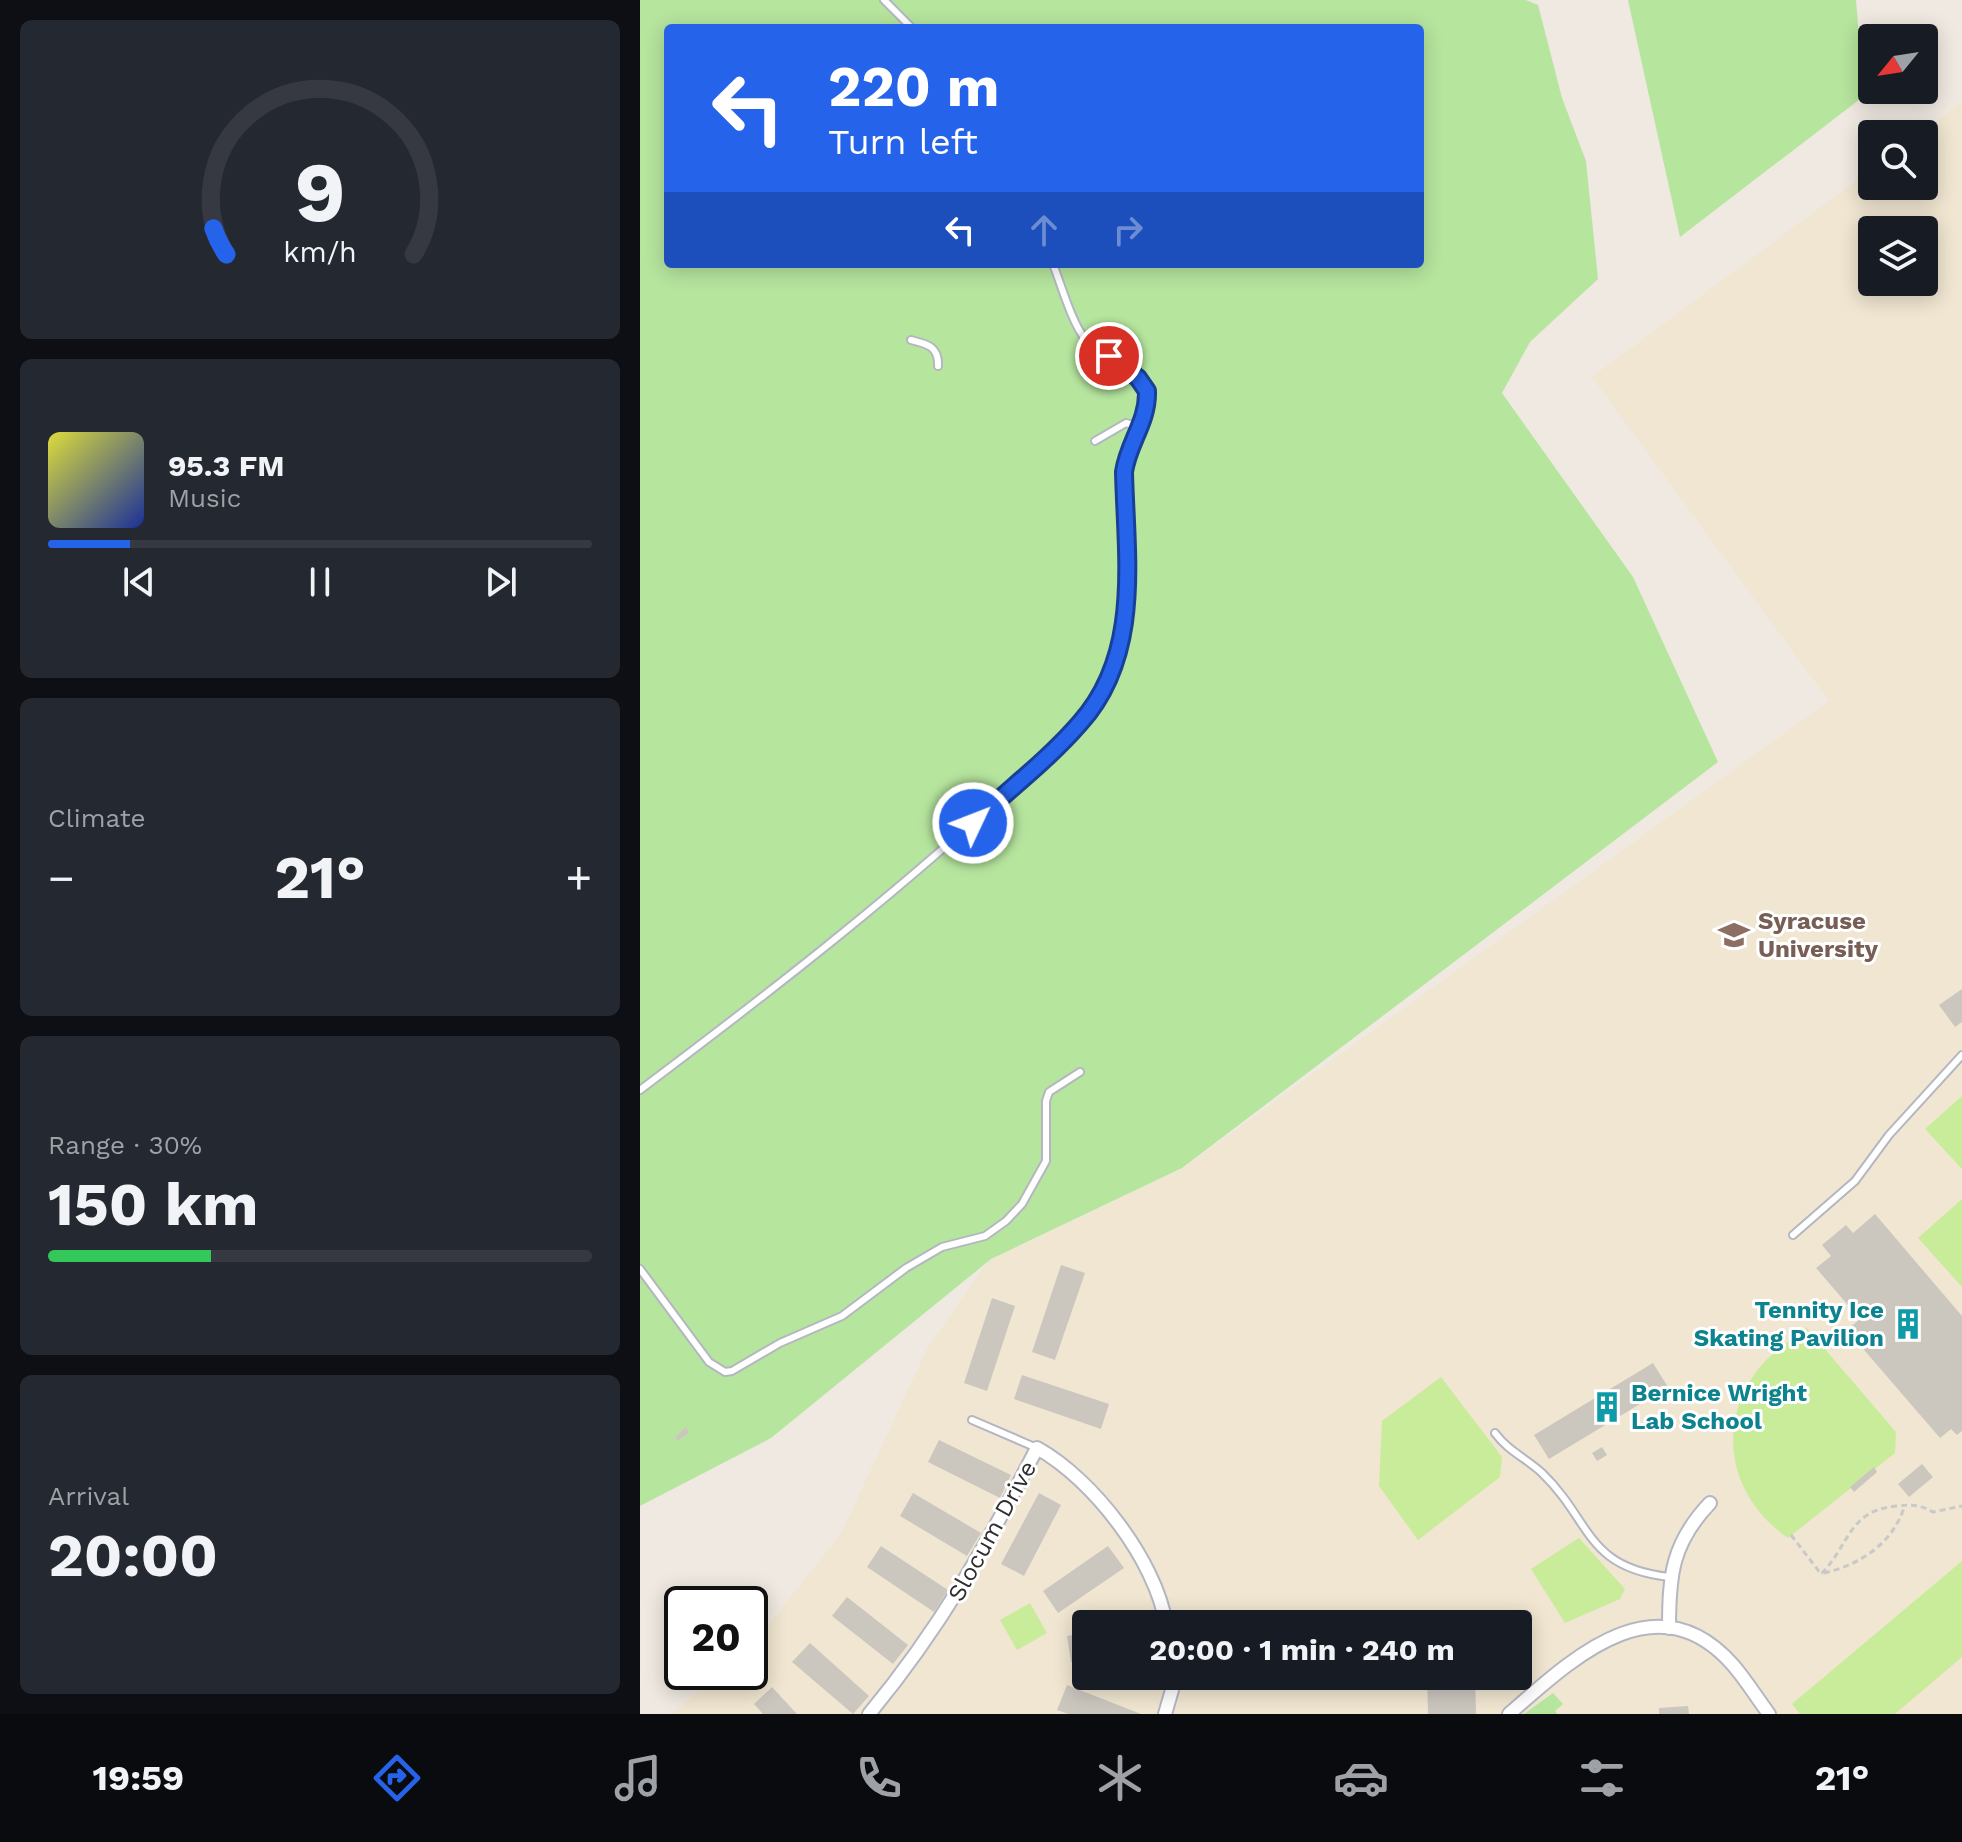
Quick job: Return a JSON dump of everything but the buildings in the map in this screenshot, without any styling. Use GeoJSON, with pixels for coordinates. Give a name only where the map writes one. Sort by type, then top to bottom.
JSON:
{"type":"FeatureCollection","features":[{"type":"Feature","properties":{"kind":"street","name":"Slocum Drive"},"geometry":{"type":"LineString","coordinates":[[869,1714],[939,1624],[983,1553],[1037,1448],[1078,1481],[1128,1537],[1150,1574],[1162,1610]]}},
{"type":"Feature","properties":{"kind":"street"},"geometry":{"type":"LineString","coordinates":[[1669,1628],[1670,1577],[1675,1557],[1690,1523],[1710,1503]]}},
{"type":"Feature","properties":{"kind":"street"},"geometry":{"type":"LineString","coordinates":[[1509,1714],[1575,1657],[1600,1641],[1629,1631],[1669,1628],[1707,1643],[1731,1664],[1769,1714]]}},
{"type":"Feature","properties":{"kind":"street"},"geometry":{"type":"LineString","coordinates":[[1165,1714],[1172,1690]]}},
{"type":"Feature","properties":{"kind":"lane"},"geometry":{"type":"LineString","coordinates":[[884,0],[908,24]]}},
{"type":"Feature","properties":{"kind":"lane"},"geometry":{"type":"LineString","coordinates":[[640,1090],[773,991],[932,860],[1088,715],[1103,692],[1123,640],[1127,601],[1124,472],[1127,452],[1140,430],[1148,405],[1147,391],[1132,373],[1086,340],[1055,268]]}},
{"type":"Feature","properties":{"kind":"lane"},"geometry":{"type":"LineString","coordinates":[[911,340],[932,346],[938,355],[938,366]]}},
{"type":"Feature","properties":{"kind":"lane"},"geometry":{"type":"LineString","coordinates":[[1095,441],[1126,423],[1140,430]]}},
{"type":"Feature","properties":{"kind":"lane"},"geometry":{"type":"LineString","coordinates":[[1793,1235],[1855,1181],[1889,1135],[1962,1055]]}},
{"type":"Feature","properties":{"kind":"lane"},"geometry":{"type":"LineString","coordinates":[[640,1269],[709,1362],[725,1372],[732,1371],[780,1343],[842,1316],[906,1268],[942,1247],[985,1236],[1006,1221],[1022,1204],[1046,1161],[1046,1101],[1049,1092],[1080,1072]]}},
{"type":"Feature","properties":{"kind":"lane"},"geometry":{"type":"LineString","coordinates":[[972,1420],[1037,1448]]}},
{"type":"Feature","properties":{"kind":"lane"},"geometry":{"type":"LineString","coordinates":[[1495,1433],[1504,1446],[1541,1472],[1590,1540],[1605,1555],[1634,1569],[1670,1577]]}},
{"type":"Feature","properties":{"kind":"path"},"geometry":{"type":"LineString","coordinates":[[1821,1574],[1861,1519],[1878,1508],[1917,1504],[1933,1512],[1962,1506]]}},
{"type":"Feature","properties":{"kind":"path"},"geometry":{"type":"LineString","coordinates":[[1821,1574],[1845,1568],[1881,1545],[1896,1530],[1905,1505]]}},
{"type":"Feature","properties":{"kind":"path"},"geometry":{"type":"LineString","coordinates":[[1791,1535],[1821,1574]]}},
{"type":"Feature","properties":{"kind":"shaded area","name":"Syracuse University"},"geometry":{"type":"Polygon","coordinates":[[[1962,102],[1962,1714],[671,1714],[700,1690],[768,1690],[768,1626],[842,1532],[927,1349],[988,1261],[1183,1168],[1829,701],[1592,377],[1858,179],[1858,200],[1938,200],[1938,120],[1962,102]]]}},
{"type":"Feature","properties":{"kind":"green space"},"geometry":{"type":"Polygon","coordinates":[[[640,0],[1526,0],[1538,5],[1562,98],[1586,161],[1598,279],[1530,342],[1502,393],[1633,577],[1718,762],[1182,1168],[991,1259],[771,1438],[640,1506],[640,0]]]}},
{"type":"Feature","properties":{"kind":"green space"},"geometry":{"type":"Polygon","coordinates":[[[1628,0],[1856,0],[1858,101],[1680,237],[1628,0]]]}},
{"type":"Feature","properties":{"kind":"green space"},"geometry":{"type":"Polygon","coordinates":[[[1962,1096],[1962,1169],[1925,1129],[1962,1096]]]}},
{"type":"Feature","properties":{"kind":"green space"},"geometry":{"type":"Polygon","coordinates":[[[1962,1199],[1962,1287],[1918,1238],[1962,1199]]]}},
{"type":"Feature","properties":{"kind":"green space"},"geometry":{"type":"Polygon","coordinates":[[[1806,1327],[1896,1432],[1895,1453],[1788,1538],[1753,1503],[1735,1461],[1733,1439],[1743,1394],[1756,1372],[1806,1327]]]}},
{"type":"Feature","properties":{"kind":"green space"},"geometry":{"type":"Polygon","coordinates":[[[1441,1377],[1502,1457],[1500,1477],[1418,1540],[1379,1486],[1382,1421],[1441,1377]]]}},
{"type":"Feature","properties":{"kind":"green space"},"geometry":{"type":"Polygon","coordinates":[[[1579,1538],[1625,1589],[1620,1599],[1565,1623],[1531,1569],[1579,1538]]]}},
{"type":"Feature","properties":{"kind":"green space"},"geometry":{"type":"Polygon","coordinates":[[[1962,1561],[1962,1657],[1895,1714],[1800,1714],[1792,1704],[1962,1561]]]}},
{"type":"Feature","properties":{"kind":"green space"},"geometry":{"type":"Polygon","coordinates":[[[1030,1603],[1047,1633],[1017,1650],[1000,1620],[1030,1603]]]}},
{"type":"Feature","properties":{"kind":"green space"},"geometry":{"type":"Polygon","coordinates":[[[1553,1693],[1563,1704],[1555,1711],[1557,1714],[1524,1714],[1553,1693]]]}},
{"type":"Feature","properties":{"kind":"place","name":"Syracuse University"},"geometry":{"type":"Point","coordinates":[1734,935]}},
{"type":"Feature","properties":{"kind":"place","name":"Tennity Ice Skating Pavilion"},"geometry":{"type":"Point","coordinates":[1908,1324]}},
{"type":"Feature","properties":{"kind":"place","name":"Bernice Wright Lab School"},"geometry":{"type":"Point","coordinates":[1607,1407]}},
{"type":"Feature","properties":{"kind":"route"},"geometry":{"type":"LineString","coordinates":[[973,823],[1088,715],[1103,692],[1123,640],[1127,601],[1124,472],[1127,452],[1140,430],[1148,405],[1147,391],[1138,378],[1109,356]]}}]}
